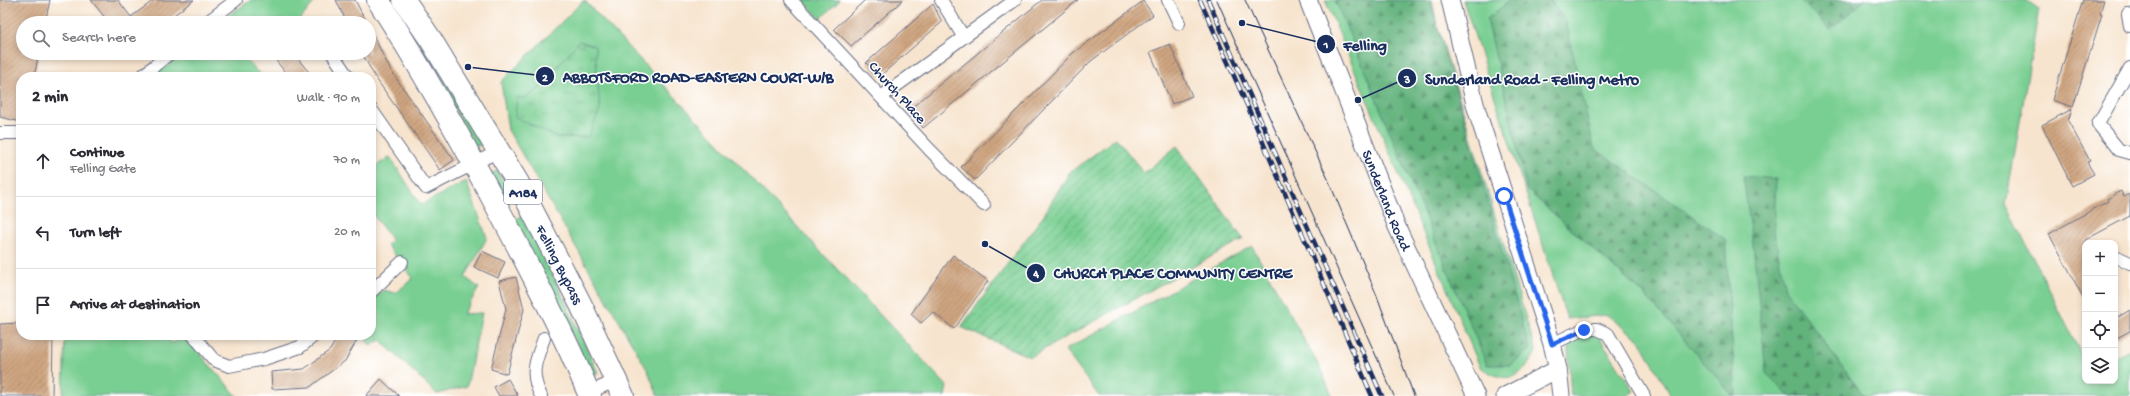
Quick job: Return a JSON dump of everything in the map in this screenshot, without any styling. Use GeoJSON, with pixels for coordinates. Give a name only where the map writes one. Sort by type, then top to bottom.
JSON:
{"type":"FeatureCollection","features":[{"type":"Feature","properties":{"kind":"highway","name":"Felling Bypass"},"geometry":{"type":"LineString","coordinates":[[378,0],[413,56],[475,164],[549,305],[586,395]]}},
{"type":"Feature","properties":{"kind":"highway","name":"Felling Bypass"},"geometry":{"type":"LineString","coordinates":[[404,0],[439,53],[522,190],[620,388]]}},
{"type":"Feature","properties":{"kind":"street"},"geometry":{"type":"LineString","coordinates":[[215,16],[236,0]]}},
{"type":"Feature","properties":{"kind":"street","name":"Church Place"},"geometry":{"type":"LineString","coordinates":[[791,0],[881,96],[929,150],[984,205]]}},
{"type":"Feature","properties":{"kind":"street"},"geometry":{"type":"LineString","coordinates":[[941,0],[964,36]]}},
{"type":"Feature","properties":{"kind":"street"},"geometry":{"type":"LineString","coordinates":[[881,96],[1015,0]]}},
{"type":"Feature","properties":{"kind":"street"},"geometry":{"type":"LineString","coordinates":[[1168,0],[1179,23]]}},
{"type":"Feature","properties":{"kind":"street","name":"Sunderland Road"},"geometry":{"type":"LineString","coordinates":[[1308,0],[1397,227],[1476,396]]}},
{"type":"Feature","properties":{"kind":"street"},"geometry":{"type":"LineString","coordinates":[[1450,0],[1476,108],[1552,344],[1558,369],[1561,396]]}},
{"type":"Feature","properties":{"kind":"street"},"geometry":{"type":"LineString","coordinates":[[2128,14],[2130,26]]}},
{"type":"Feature","properties":{"kind":"street"},"geometry":{"type":"LineString","coordinates":[[147,72],[162,60]]}},
{"type":"Feature","properties":{"kind":"street"},"geometry":{"type":"LineString","coordinates":[[337,60],[345,72]]}},
{"type":"Feature","properties":{"kind":"street"},"geometry":{"type":"LineString","coordinates":[[2130,68],[2098,124],[2119,150],[2130,153]]}},
{"type":"Feature","properties":{"kind":"street"},"geometry":{"type":"LineString","coordinates":[[376,116],[426,188],[499,151]]}},
{"type":"Feature","properties":{"kind":"street"},"geometry":{"type":"LineString","coordinates":[[0,132],[16,134]]}},
{"type":"Feature","properties":{"kind":"street"},"geometry":{"type":"LineString","coordinates":[[2118,257],[2130,263]]}},
{"type":"Feature","properties":{"kind":"street"},"geometry":{"type":"LineString","coordinates":[[376,287],[402,262]]}},
{"type":"Feature","properties":{"kind":"street"},"geometry":{"type":"LineString","coordinates":[[1552,344],[1584,330],[1597,329],[1608,334],[1644,396]]}},
{"type":"Feature","properties":{"kind":"street"},"geometry":{"type":"LineString","coordinates":[[541,396],[533,379],[533,371],[544,338]]}},
{"type":"Feature","properties":{"kind":"street"},"geometry":{"type":"LineString","coordinates":[[197,340],[214,360],[229,366],[264,358],[300,347],[309,340]]}},
{"type":"Feature","properties":{"kind":"street"},"geometry":{"type":"LineString","coordinates":[[1505,396],[1558,369]]}},
{"type":"Feature","properties":{"kind":"street","name":"Felling Bypass"},"geometry":{"type":"LineString","coordinates":[[586,395],[620,388]]}},
{"type":"Feature","properties":{"kind":"green space"},"geometry":{"type":"Polygon","coordinates":[[[251,0],[316,0],[303,16],[228,16],[251,0]]]}},
{"type":"Feature","properties":{"kind":"green space"},"geometry":{"type":"Polygon","coordinates":[[[584,0],[947,386],[945,396],[658,396],[648,371],[508,130],[501,82],[584,0]]]}},
{"type":"Feature","properties":{"kind":"green space"},"geometry":{"type":"Polygon","coordinates":[[[803,0],[840,0],[820,19],[803,0]]]}},
{"type":"Feature","properties":{"kind":"green space"},"geometry":{"type":"Polygon","coordinates":[[[1325,0],[1432,0],[1437,24],[1536,352],[1519,374],[1506,378],[1490,373],[1480,367],[1325,0]]]}},
{"type":"Feature","properties":{"kind":"green space"},"geometry":{"type":"Polygon","coordinates":[[[1335,0],[1430,0],[1530,349],[1511,365],[1487,365],[1335,0]]]}},
{"type":"Feature","properties":{"kind":"green space"},"geometry":{"type":"Polygon","coordinates":[[[1463,0],[2026,0],[2039,9],[2006,204],[2082,356],[2082,384],[2118,384],[2118,355],[2130,349],[2130,396],[1671,396],[1640,340],[1607,315],[1567,319],[1463,0]]]}},
{"type":"Feature","properties":{"kind":"green space"},"geometry":{"type":"Polygon","coordinates":[[[1510,0],[1550,0],[1566,22],[1594,148],[1725,239],[1736,396],[1733,396],[1645,295],[1527,190],[1487,19],[1510,0]]]}},
{"type":"Feature","properties":{"kind":"green space"},"geometry":{"type":"Polygon","coordinates":[[[1800,0],[1865,0],[1830,30],[1800,0]]]}},
{"type":"Feature","properties":{"kind":"green space"},"geometry":{"type":"Polygon","coordinates":[[[579,41],[595,46],[600,110],[588,137],[558,138],[515,117],[517,98],[525,98],[538,90],[579,41]]]}},
{"type":"Feature","properties":{"kind":"green space"},"geometry":{"type":"Polygon","coordinates":[[[428,49],[484,143],[476,147],[423,53],[428,49]]]}},
{"type":"Feature","properties":{"kind":"green space"},"geometry":{"type":"Polygon","coordinates":[[[174,60],[247,60],[258,72],[159,72],[174,60]]]}},
{"type":"Feature","properties":{"kind":"green space"},"geometry":{"type":"Polygon","coordinates":[[[1116,138],[1144,173],[1177,146],[1243,239],[1030,357],[961,327],[1043,216],[1069,173],[1116,138]]]}},
{"type":"Feature","properties":{"kind":"green space"},"geometry":{"type":"Polygon","coordinates":[[[390,157],[421,205],[466,181],[487,238],[465,277],[479,288],[463,314],[482,313],[467,386],[437,394],[380,340],[371,346],[366,340],[376,340],[376,296],[383,290],[396,293],[413,278],[387,245],[392,240],[376,219],[376,166],[390,157]]]}},
{"type":"Feature","properties":{"kind":"green space"},"geometry":{"type":"Polygon","coordinates":[[[497,171],[509,191],[502,194],[490,174],[497,171]]]}},
{"type":"Feature","properties":{"kind":"green space"},"geometry":{"type":"Polygon","coordinates":[[[1743,176],[1776,179],[1774,231],[1785,290],[1864,396],[1789,396],[1766,373],[1753,244],[1743,176]]]}},
{"type":"Feature","properties":{"kind":"green space"},"geometry":{"type":"Polygon","coordinates":[[[525,215],[598,373],[592,376],[515,219],[525,215]]]}},
{"type":"Feature","properties":{"kind":"green space"},"geometry":{"type":"Polygon","coordinates":[[[1252,246],[1321,370],[1332,396],[1099,396],[1065,350],[1252,246]]]}},
{"type":"Feature","properties":{"kind":"green space"},"geometry":{"type":"Polygon","coordinates":[[[1582,334],[1598,335],[1634,391],[1627,396],[1571,396],[1568,349],[1572,342],[1582,334]]]}},
{"type":"Feature","properties":{"kind":"green space"},"geometry":{"type":"Polygon","coordinates":[[[65,340],[169,340],[172,343],[178,340],[188,340],[237,396],[63,396],[65,340]]]}},
{"type":"Feature","properties":{"kind":"building"},"geometry":{"type":"Polygon","coordinates":[[[0,0],[50,0],[47,16],[16,16],[16,60],[38,60],[35,72],[16,72],[16,121],[0,117],[0,0]]]}},
{"type":"Feature","properties":{"kind":"building"},"geometry":{"type":"Polygon","coordinates":[[[91,0],[118,0],[130,16],[104,16],[91,0]]]}},
{"type":"Feature","properties":{"kind":"building"},"geometry":{"type":"Polygon","coordinates":[[[154,0],[194,0],[172,16],[132,16],[154,0]]]}},
{"type":"Feature","properties":{"kind":"building"},"geometry":{"type":"Polygon","coordinates":[[[336,0],[355,0],[363,16],[344,16],[336,0]]]}},
{"type":"Feature","properties":{"kind":"building"},"geometry":{"type":"Polygon","coordinates":[[[865,0],[903,0],[851,46],[834,29],[865,0]]]}},
{"type":"Feature","properties":{"kind":"building"},"geometry":{"type":"Polygon","coordinates":[[[1042,0],[1078,0],[923,128],[910,109],[1042,0]]]}},
{"type":"Feature","properties":{"kind":"building"},"geometry":{"type":"Polygon","coordinates":[[[2083,0],[2104,0],[2100,13],[2102,14],[2073,107],[2052,100],[2083,0]]]}},
{"type":"Feature","properties":{"kind":"building"},"geometry":{"type":"Polygon","coordinates":[[[1143,1],[1153,15],[1091,61],[975,180],[961,167],[1073,53],[1143,1]]]}},
{"type":"Feature","properties":{"kind":"building"},"geometry":{"type":"Polygon","coordinates":[[[933,4],[942,22],[880,76],[866,63],[933,4]]]}},
{"type":"Feature","properties":{"kind":"building"},"geometry":{"type":"Polygon","coordinates":[[[376,41],[391,71],[454,160],[440,170],[376,78],[376,72],[372,72],[366,60],[376,60],[376,41]]]}},
{"type":"Feature","properties":{"kind":"building"},"geometry":{"type":"Polygon","coordinates":[[[1170,44],[1192,96],[1172,104],[1150,52],[1170,44]]]}},
{"type":"Feature","properties":{"kind":"building"},"geometry":{"type":"Polygon","coordinates":[[[276,60],[299,60],[309,72],[285,72],[276,60]]]}},
{"type":"Feature","properties":{"kind":"building"},"geometry":{"type":"Polygon","coordinates":[[[2072,109],[2068,121],[2090,161],[2087,162],[2094,174],[2072,186],[2042,125],[2072,109]]]}},
{"type":"Feature","properties":{"kind":"building"},"geometry":{"type":"Polygon","coordinates":[[[2121,191],[2124,197],[2130,194],[2130,216],[2085,240],[2082,240],[2082,295],[2049,234],[2108,201],[2107,199],[2121,191]]]}},
{"type":"Feature","properties":{"kind":"building"},"geometry":{"type":"Polygon","coordinates":[[[482,251],[505,262],[498,278],[474,267],[482,251]]]}},
{"type":"Feature","properties":{"kind":"building"},"geometry":{"type":"Polygon","coordinates":[[[953,255],[988,281],[954,329],[933,312],[921,323],[911,314],[953,255]]]}},
{"type":"Feature","properties":{"kind":"building"},"geometry":{"type":"Polygon","coordinates":[[[516,277],[524,309],[507,374],[491,369],[506,309],[499,281],[516,277]]]}},
{"type":"Feature","properties":{"kind":"building"},"geometry":{"type":"Polygon","coordinates":[[[2130,310],[2130,331],[2118,337],[2118,317],[2130,310]]]}},
{"type":"Feature","properties":{"kind":"building"},"geometry":{"type":"Polygon","coordinates":[[[16,323],[16,340],[53,340],[52,396],[0,396],[0,324],[16,323]]]}},
{"type":"Feature","properties":{"kind":"building"},"geometry":{"type":"Polygon","coordinates":[[[336,340],[357,340],[345,361],[310,387],[272,389],[271,372],[304,369],[330,350],[336,340]]]}},
{"type":"Feature","properties":{"kind":"building"},"geometry":{"type":"Polygon","coordinates":[[[381,379],[399,396],[366,396],[381,379]]]}},
{"type":"Feature","properties":{"kind":"building"},"geometry":{"type":"Polygon","coordinates":[[[508,379],[518,396],[499,396],[494,387],[508,379]]]}},
{"type":"Feature","properties":{"kind":"tram line"},"geometry":{"type":"LineString","coordinates":[[1217,0],[1394,396]]}},
{"type":"Feature","properties":{"kind":"tram line"},"geometry":{"type":"LineString","coordinates":[[1245,0],[1328,179],[1377,296],[1414,396]]}},
{"type":"Feature","properties":{"kind":"railway"},"geometry":{"type":"LineString","coordinates":[[1200,0],[1247,105],[1372,396]]}},
{"type":"Feature","properties":{"kind":"railway"},"geometry":{"type":"LineString","coordinates":[[1208,0],[1382,396]]}},
{"type":"Feature","properties":{"kind":"place","name":"Felling"},"geometry":{"type":"Point","coordinates":[1242,23]}},
{"type":"Feature","properties":{"kind":"place","name":"ABBOTSFORD ROAD-EASTERN COURT-W/B"},"geometry":{"type":"Point","coordinates":[468,67]}},
{"type":"Feature","properties":{"kind":"place","name":"Sunderland Road - Felling Metro"},"geometry":{"type":"Point","coordinates":[1358,100]}},
{"type":"Feature","properties":{"kind":"place","name":"CHURCH PLACE COMMUNITY CENTRE"},"geometry":{"type":"Point","coordinates":[985,244]}},
{"type":"Feature","properties":{"kind":"route"},"geometry":{"type":"LineString","coordinates":[[1504,196],[1552,344],[1584,330]]}}]}
